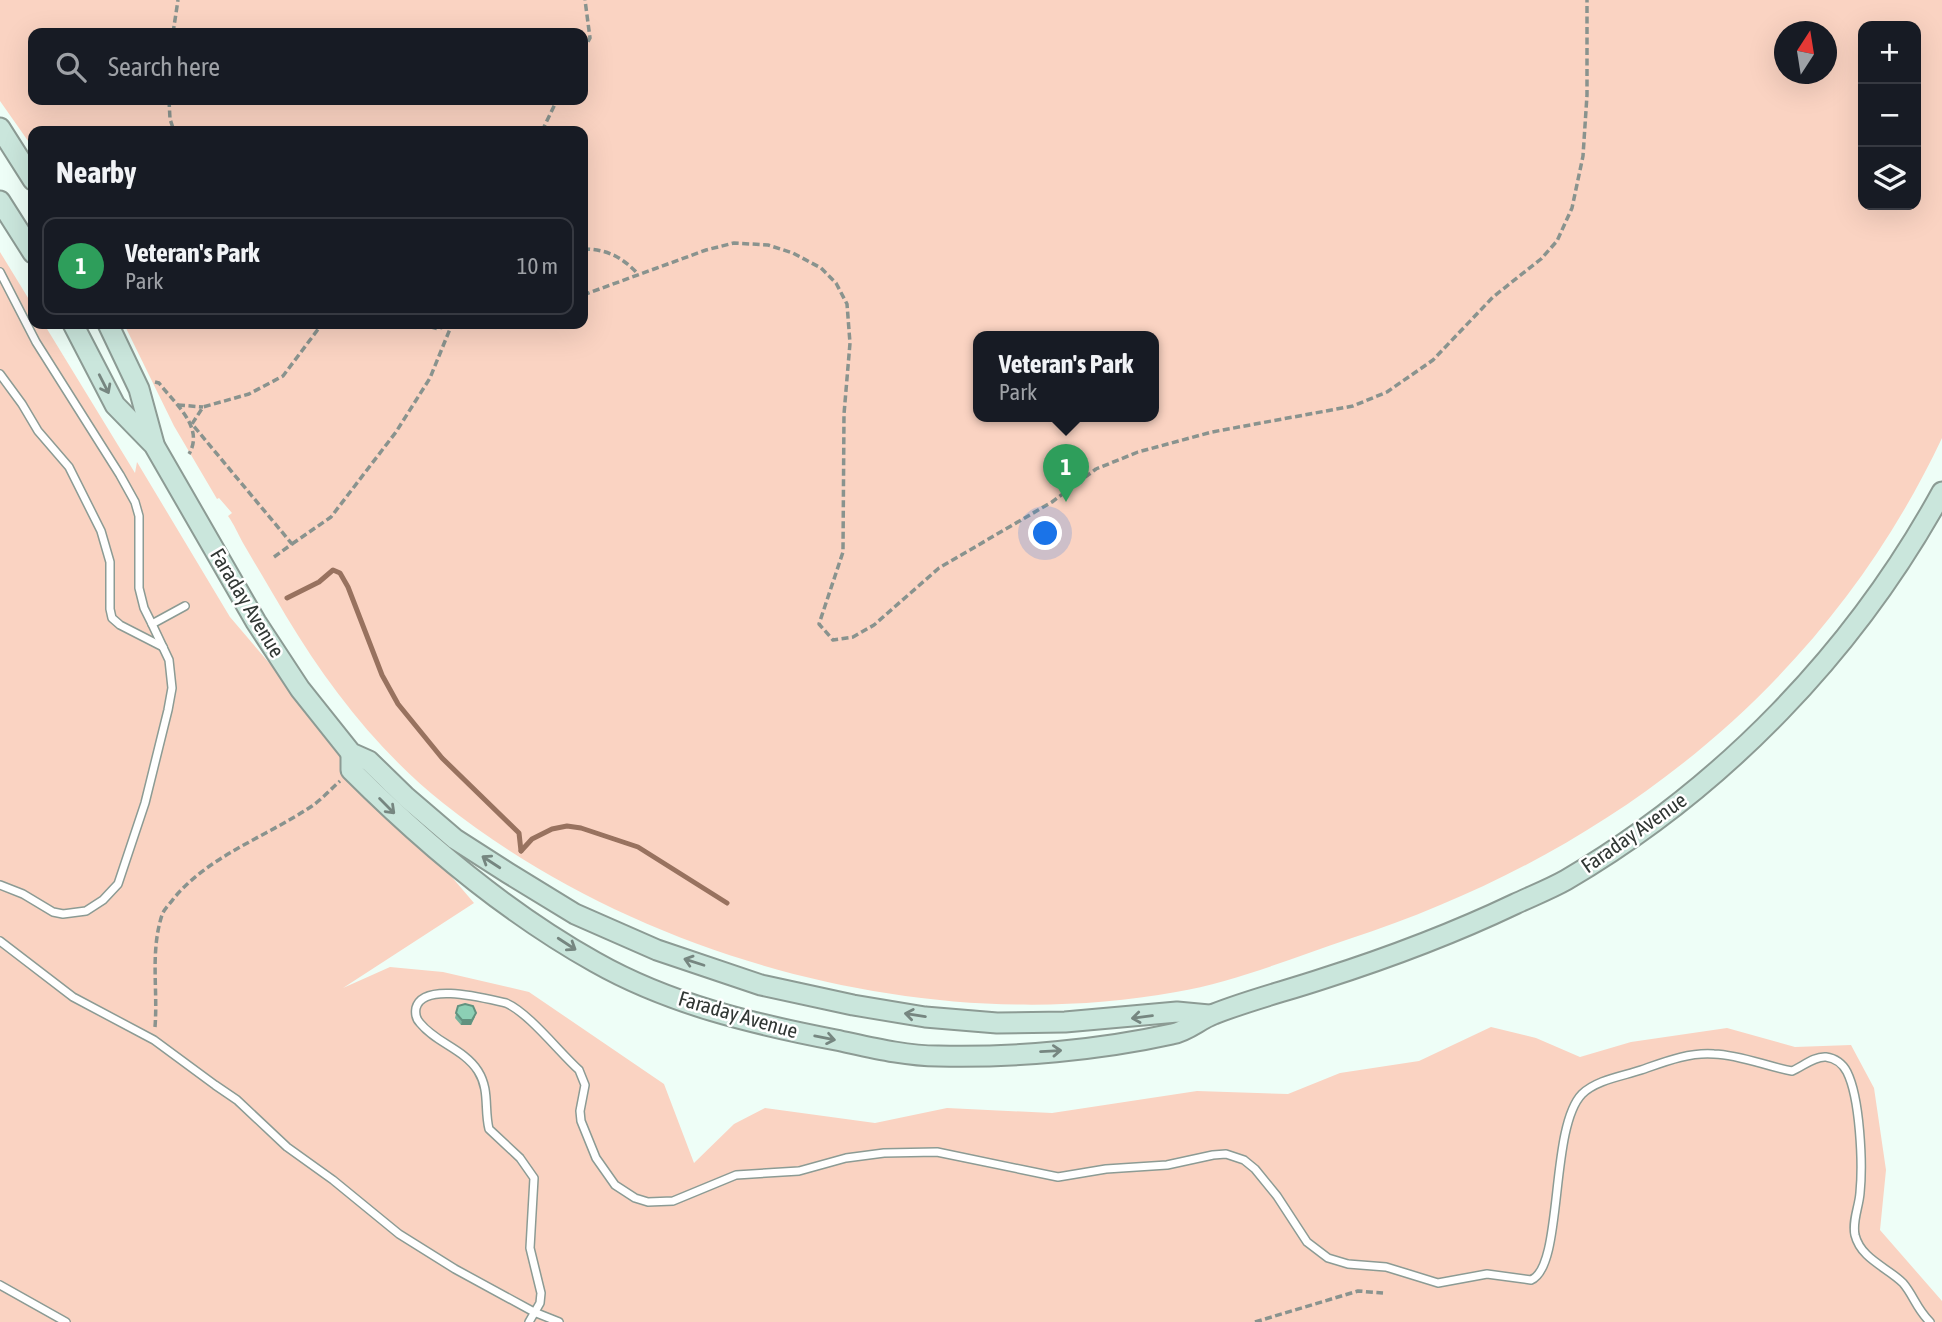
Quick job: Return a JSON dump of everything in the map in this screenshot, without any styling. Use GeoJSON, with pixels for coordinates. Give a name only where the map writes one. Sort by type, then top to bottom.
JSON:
{"type":"FeatureCollection","features":[{"type":"Feature","properties":{"kind":"main road"},"geometry":{"type":"LineString","coordinates":[[0,128],[28,172]]}},
{"type":"Feature","properties":{"kind":"main road"},"geometry":{"type":"LineString","coordinates":[[0,201],[28,245]]}},
{"type":"Feature","properties":{"kind":"main road","name":"Faraday Avenue"},"geometry":{"type":"LineString","coordinates":[[76,329],[115,405],[154,446],[256,622],[300,689],[351,761],[399,818],[454,865],[531,921],[596,963],[650,988],[704,1009],[749,1022],[890,1051],[936,1056],[1079,1049],[1179,1033],[1209,1015],[1382,960],[1475,923],[1563,882],[1692,794],[1806,686],[1872,605],[1942,492]]}},
{"type":"Feature","properties":{"kind":"main road","name":"Faraday Avenue"},"geometry":{"type":"LineString","coordinates":[[110,329],[139,389],[154,446]]}},
{"type":"Feature","properties":{"kind":"main road","name":"Faraday Avenue"},"geometry":{"type":"LineString","coordinates":[[351,761],[369,761],[455,839],[575,914],[657,950],[761,985],[925,1017],[997,1023],[1066,1023],[1177,1013],[1209,1015]]}},
{"type":"Feature","properties":{"kind":"lane"},"geometry":{"type":"LineString","coordinates":[[0,272],[28,326]]}},
{"type":"Feature","properties":{"kind":"lane"},"geometry":{"type":"LineString","coordinates":[[0,885],[23,894],[53,912],[63,914],[86,911],[103,900],[118,884],[145,803],[168,710],[171,671],[163,647],[144,608],[139,588],[139,516],[130,491],[29,329]]}},
{"type":"Feature","properties":{"kind":"lane"},"geometry":{"type":"LineString","coordinates":[[0,374],[38,430],[69,467],[100,531],[109,555],[112,618],[120,625],[163,647]]}},
{"type":"Feature","properties":{"kind":"lane"},"geometry":{"type":"LineString","coordinates":[[152,624],[185,606]]}},
{"type":"Feature","properties":{"kind":"lane"},"geometry":{"type":"LineString","coordinates":[[0,941],[73,997],[154,1040],[237,1100],[287,1147],[333,1180],[399,1234],[455,1269],[534,1312],[559,1322]]}},
{"type":"Feature","properties":{"kind":"lane"},"geometry":{"type":"LineString","coordinates":[[529,1322],[540,1303],[541,1293],[530,1248],[530,1209],[534,1178],[520,1158],[489,1129],[486,1090],[478,1071],[457,1049],[418,1021],[418,1004],[430,995],[448,993],[506,1003],[528,1019],[579,1070],[583,1078],[585,1088],[580,1116],[584,1133],[600,1166],[615,1185],[635,1198],[648,1202],[673,1201],[736,1175],[799,1171],[846,1158],[884,1153],[929,1151],[1058,1177],[1106,1169],[1167,1165],[1226,1154],[1244,1160],[1261,1176],[1302,1235],[1323,1255],[1348,1264],[1386,1266],[1438,1283],[1487,1274],[1531,1280],[1540,1273],[1553,1226],[1569,1115],[1577,1100],[1590,1089],[1674,1059],[1699,1054],[1738,1056],[1792,1071],[1817,1058],[1829,1057],[1840,1063],[1848,1073],[1858,1125],[1861,1148],[1860,1192],[1854,1230],[1857,1242],[1867,1254],[1904,1285],[1914,1304],[1930,1322]]}},
{"type":"Feature","properties":{"kind":"lane"},"geometry":{"type":"LineString","coordinates":[[0,1284],[66,1322]]}},
{"type":"Feature","properties":{"kind":"path"},"geometry":{"type":"LineString","coordinates":[[174,28],[178,0]]}},
{"type":"Feature","properties":{"kind":"path"},"geometry":{"type":"LineString","coordinates":[[585,0],[590,38],[588,42]]}},
{"type":"Feature","properties":{"kind":"path"},"geometry":{"type":"LineString","coordinates":[[588,293],[706,250],[734,243],[768,245],[793,253],[821,268],[836,283],[847,304],[850,343],[844,414],[843,552],[819,624],[833,640],[853,638],[874,625],[939,568],[1052,502],[1096,469],[1138,452],[1212,432],[1353,406],[1387,392],[1433,360],[1493,297],[1541,258],[1557,241],[1572,208],[1584,144],[1587,0]]}},
{"type":"Feature","properties":{"kind":"path"},"geometry":{"type":"LineString","coordinates":[[169,105],[172,126]]}},
{"type":"Feature","properties":{"kind":"path"},"geometry":{"type":"LineString","coordinates":[[544,126],[555,105]]}},
{"type":"Feature","properties":{"kind":"path"},"geometry":{"type":"LineString","coordinates":[[588,248],[600,249],[624,260],[638,274]]}},
{"type":"Feature","properties":{"kind":"path"},"geometry":{"type":"LineString","coordinates":[[176,405],[203,407],[249,394],[283,376],[318,329]]}},
{"type":"Feature","properties":{"kind":"path"},"geometry":{"type":"LineString","coordinates":[[274,557],[331,517],[396,432],[430,378],[449,329]]}},
{"type":"Feature","properties":{"kind":"path"},"geometry":{"type":"LineString","coordinates":[[150,383],[159,383],[292,544]]}},
{"type":"Feature","properties":{"kind":"path"},"geometry":{"type":"LineString","coordinates":[[189,454],[193,448],[192,424],[203,407]]}},
{"type":"Feature","properties":{"kind":"path"},"geometry":{"type":"LineString","coordinates":[[154,1040],[157,1005],[155,945],[163,912],[185,885],[219,858],[314,804],[351,761]]}},
{"type":"Feature","properties":{"kind":"path"},"geometry":{"type":"LineString","coordinates":[[1255,1322],[1358,1291],[1383,1293]]}},
{"type":"Feature","properties":{"kind":"shaded area"},"geometry":{"type":"Polygon","coordinates":[[[0,0],[1942,0],[1942,438],[1893,528],[1836,610],[1771,684],[1698,751],[1619,809],[1534,860],[1444,904],[1263,969],[1198,988],[1081,1003],[984,1003],[887,993],[790,973],[696,943],[605,905],[521,858],[443,803],[420,783],[356,717],[302,642],[228,516],[232,513],[217,499],[174,426],[126,329],[588,329],[588,126],[28,126],[28,141],[0,101],[0,0]]]}},
{"type":"Feature","properties":{"kind":"shaded area"},"geometry":{"type":"Polygon","coordinates":[[[0,252],[28,298],[28,329],[47,329],[135,473],[137,462],[230,617],[474,903],[343,988],[390,967],[443,972],[529,992],[664,1084],[694,1163],[734,1124],[765,1108],[875,1123],[947,1108],[1052,1113],[1197,1091],[1288,1094],[1340,1073],[1419,1061],[1491,1027],[1536,1038],[1580,1057],[1631,1042],[1727,1028],[1795,1047],[1851,1045],[1874,1088],[1886,1170],[1880,1230],[1942,1301],[1942,1322],[0,1322],[0,252]]]}},
{"type":"Feature","properties":{"kind":"building"},"geometry":{"type":"Polygon","coordinates":[[[458,1006],[473,1006],[476,1013],[472,1020],[462,1020],[456,1013],[458,1006]]]}},
{"type":"Feature","properties":{"kind":"waterway"},"geometry":{"type":"LineString","coordinates":[[287,598],[319,582],[333,570],[340,573],[382,675],[398,704],[442,758],[519,833],[521,851]]}},
{"type":"Feature","properties":{"kind":"waterway"},"geometry":{"type":"LineString","coordinates":[[521,851],[532,839],[552,829],[567,826],[581,828],[638,847],[727,903]]}},
{"type":"Feature","properties":{"kind":"place","name":"Veteran's Park"},"geometry":{"type":"Point","coordinates":[1066,502]}}]}
